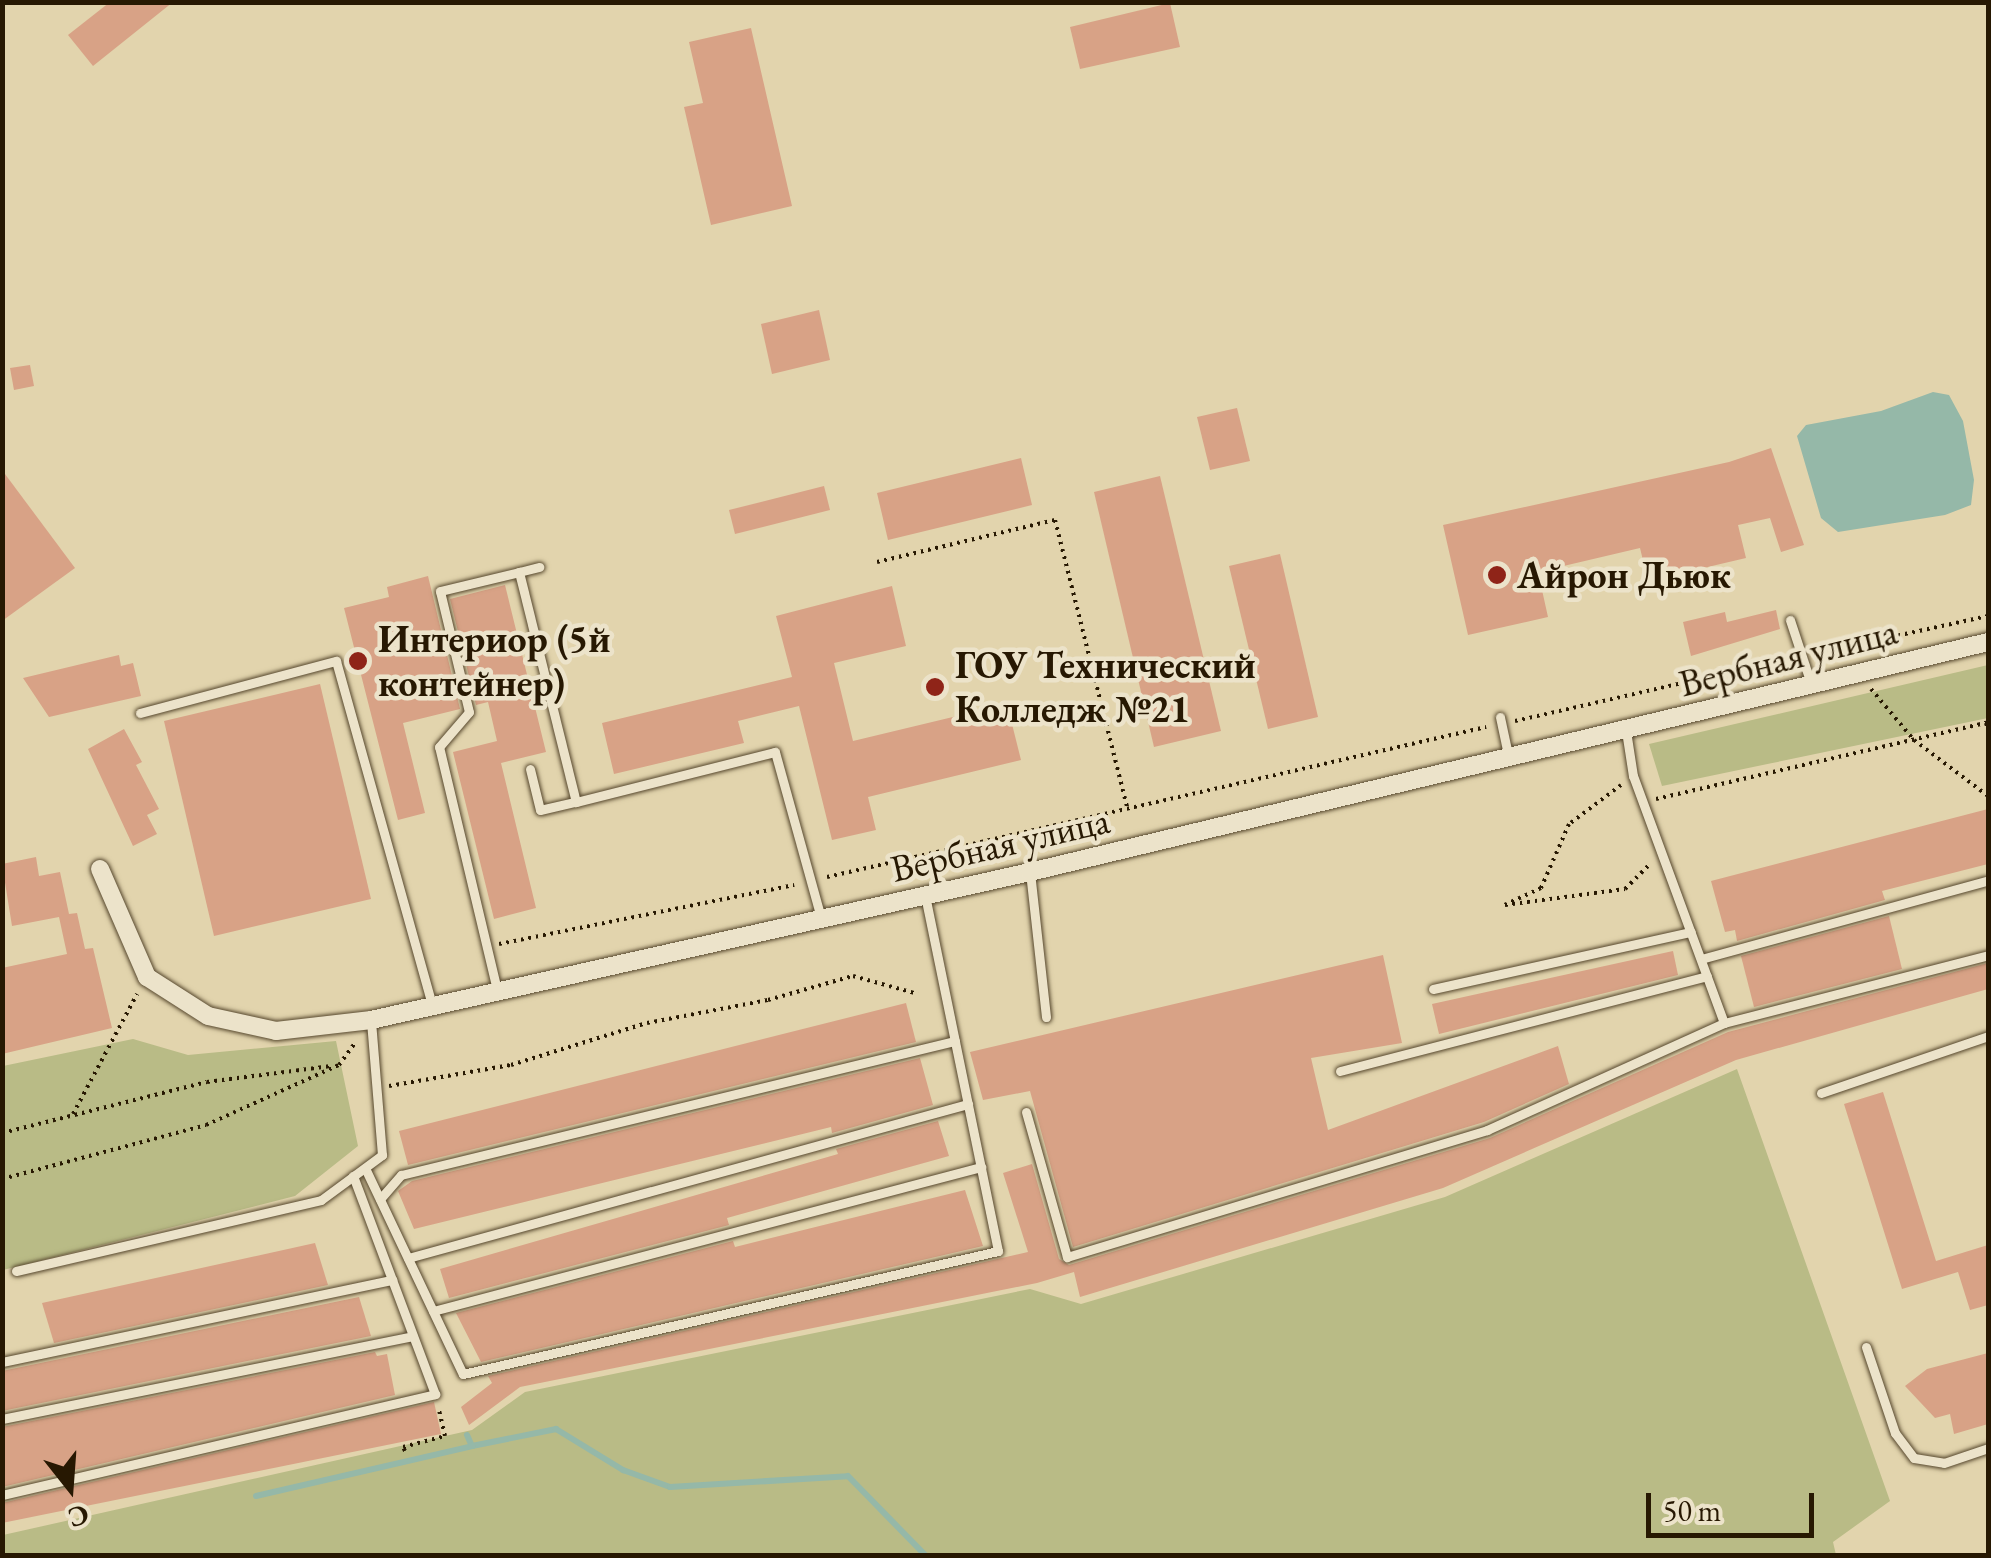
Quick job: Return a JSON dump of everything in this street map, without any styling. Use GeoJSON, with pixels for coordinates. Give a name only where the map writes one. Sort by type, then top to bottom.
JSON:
{"type":"FeatureCollection","features":[{"type":"Feature","properties":{"kind":"street","name":"Вербная улица"},"geometry":{"type":"LineString","coordinates":[[146,977],[208,1016],[276,1031],[372,1020],[1030,872],[1988,642]]}},
{"type":"Feature","properties":{"kind":"street"},"geometry":{"type":"LineString","coordinates":[[100,868],[146,977]]}},
{"type":"Feature","properties":{"kind":"lane"},"geometry":{"type":"LineString","coordinates":[[497,990],[439,747],[469,712],[440,591],[539,567]]}},
{"type":"Feature","properties":{"kind":"lane"},"geometry":{"type":"LineString","coordinates":[[519,572],[576,802]]}},
{"type":"Feature","properties":{"kind":"lane"},"geometry":{"type":"LineString","coordinates":[[1790,620],[1810,684]]}},
{"type":"Feature","properties":{"kind":"lane"},"geometry":{"type":"LineString","coordinates":[[140,713],[336,661],[432,1006]]}},
{"type":"Feature","properties":{"kind":"lane"},"geometry":{"type":"LineString","coordinates":[[1501,720],[1509,758]]}},
{"type":"Feature","properties":{"kind":"lane"},"geometry":{"type":"LineString","coordinates":[[1626,731],[1633,776],[1724,1022]]}},
{"type":"Feature","properties":{"kind":"lane"},"geometry":{"type":"LineString","coordinates":[[530,769],[540,810],[776,752],[821,918]]}},
{"type":"Feature","properties":{"kind":"lane"},"geometry":{"type":"LineString","coordinates":[[1030,872],[1046,1016]]}},
{"type":"Feature","properties":{"kind":"lane"},"geometry":{"type":"LineString","coordinates":[[1700,958],[1987,882]]}},
{"type":"Feature","properties":{"kind":"lane"},"geometry":{"type":"LineString","coordinates":[[365,1168],[463,1374],[998,1252],[925,895]]}},
{"type":"Feature","properties":{"kind":"lane"},"geometry":{"type":"LineString","coordinates":[[1433,988],[1691,932]]}},
{"type":"Feature","properties":{"kind":"lane"},"geometry":{"type":"LineString","coordinates":[[1026,1112],[1067,1256],[1487,1130],[1724,1022],[1988,955]]}},
{"type":"Feature","properties":{"kind":"lane"},"geometry":{"type":"LineString","coordinates":[[1340,1071],[1707,976]]}},
{"type":"Feature","properties":{"kind":"lane"},"geometry":{"type":"LineString","coordinates":[[16,1272],[321,1200],[382,1155],[372,1020]]}},
{"type":"Feature","properties":{"kind":"lane"},"geometry":{"type":"LineString","coordinates":[[1821,1092],[1988,1036]]}},
{"type":"Feature","properties":{"kind":"lane"},"geometry":{"type":"LineString","coordinates":[[380,1199],[400,1174],[955,1041]]}},
{"type":"Feature","properties":{"kind":"lane"},"geometry":{"type":"LineString","coordinates":[[408,1258],[968,1104]]}},
{"type":"Feature","properties":{"kind":"lane"},"geometry":{"type":"LineString","coordinates":[[433,1311],[981,1167]]}},
{"type":"Feature","properties":{"kind":"lane"},"geometry":{"type":"LineString","coordinates":[[2,1495],[435,1394],[353,1176]]}},
{"type":"Feature","properties":{"kind":"lane"},"geometry":{"type":"LineString","coordinates":[[2,1362],[392,1280]]}},
{"type":"Feature","properties":{"kind":"lane"},"geometry":{"type":"LineString","coordinates":[[2,1420],[413,1336]]}},
{"type":"Feature","properties":{"kind":"lane"},"geometry":{"type":"LineString","coordinates":[[1866,1347],[1895,1434],[1914,1458],[1944,1463],[1988,1448]]}},
{"type":"Feature","properties":{"kind":"path"},"geometry":{"type":"LineString","coordinates":[[877,562],[1055,520],[1127,807]]}},
{"type":"Feature","properties":{"kind":"path"},"geometry":{"type":"LineString","coordinates":[[488,946],[811,881],[1501,720],[1988,616]]}},
{"type":"Feature","properties":{"kind":"path"},"geometry":{"type":"LineString","coordinates":[[1857,672],[1914,740],[1988,796]]}},
{"type":"Feature","properties":{"kind":"path"},"geometry":{"type":"LineString","coordinates":[[1642,802],[1986,723],[1988,730]]}},
{"type":"Feature","properties":{"kind":"path"},"geometry":{"type":"LineString","coordinates":[[1633,776],[1569,824],[1541,888],[1505,904],[1624,889],[1661,852]]}},
{"type":"Feature","properties":{"kind":"path"},"geometry":{"type":"LineString","coordinates":[[375,1088],[510,1065],[647,1023],[768,1000],[853,976],[918,994]]}},
{"type":"Feature","properties":{"kind":"path"},"geometry":{"type":"LineString","coordinates":[[72,1117],[146,977]]}},
{"type":"Feature","properties":{"kind":"path"},"geometry":{"type":"LineString","coordinates":[[2,1179],[206,1125],[339,1065],[372,1020]]}},
{"type":"Feature","properties":{"kind":"path"},"geometry":{"type":"LineString","coordinates":[[2,1133],[207,1082],[339,1065]]}},
{"type":"Feature","properties":{"kind":"path"},"geometry":{"type":"LineString","coordinates":[[405,1451],[403,1447],[445,1436],[435,1394]]}},
{"type":"Feature","properties":{"kind":"green space"},"geometry":{"type":"Polygon","coordinates":[[[1988,665],[1988,718],[1662,786],[1649,744],[1988,665]]]}},
{"type":"Feature","properties":{"kind":"green space"},"geometry":{"type":"Polygon","coordinates":[[[133,1039],[188,1055],[336,1041],[358,1146],[295,1196],[3,1270],[3,1066],[133,1039]]]}},
{"type":"Feature","properties":{"kind":"green space"},"geometry":{"type":"Polygon","coordinates":[[[1737,1069],[1890,1501],[1833,1542],[1836,1555],[3,1555],[3,1535],[472,1430],[525,1392],[1030,1289],[1081,1304],[1445,1197],[1737,1069]]]}},
{"type":"Feature","properties":{"kind":"shaded area"},"geometry":{"type":"Polygon","coordinates":[[[1933,392],[1949,395],[1963,421],[1974,480],[1971,505],[1945,515],[1838,532],[1821,518],[1797,436],[1806,425],[1881,411],[1933,392]]]}},
{"type":"Feature","properties":{"kind":"building"},"geometry":{"type":"Polygon","coordinates":[[[110,2],[173,2],[93,66],[68,35],[110,2]]]}},
{"type":"Feature","properties":{"kind":"building"},"geometry":{"type":"Polygon","coordinates":[[[1170,3],[1180,47],[1080,69],[1070,27],[1170,3]]]}},
{"type":"Feature","properties":{"kind":"building"},"geometry":{"type":"Polygon","coordinates":[[[751,28],[792,206],[711,225],[684,107],[703,103],[689,42],[751,28]]]}},
{"type":"Feature","properties":{"kind":"building"},"geometry":{"type":"Polygon","coordinates":[[[819,310],[830,360],[772,374],[761,324],[819,310]]]}},
{"type":"Feature","properties":{"kind":"building"},"geometry":{"type":"Polygon","coordinates":[[[30,365],[34,386],[14,390],[10,368],[30,365]]]}},
{"type":"Feature","properties":{"kind":"building"},"geometry":{"type":"Polygon","coordinates":[[[1237,408],[1250,461],[1210,470],[1197,417],[1237,408]]]}},
{"type":"Feature","properties":{"kind":"building"},"geometry":{"type":"Polygon","coordinates":[[[1771,448],[1804,545],[1781,552],[1770,518],[1738,525],[1746,558],[1648,581],[1640,548],[1538,572],[1548,617],[1468,635],[1443,525],[1729,462],[1771,448]]]}},
{"type":"Feature","properties":{"kind":"building"},"geometry":{"type":"Polygon","coordinates":[[[1021,458],[1032,505],[888,540],[877,493],[1021,458]]]}},
{"type":"Feature","properties":{"kind":"building"},"geometry":{"type":"Polygon","coordinates":[[[2,470],[75,568],[2,621],[2,470]]]}},
{"type":"Feature","properties":{"kind":"building"},"geometry":{"type":"Polygon","coordinates":[[[1160,476],[1221,731],[1154,747],[1094,492],[1160,476]]]}},
{"type":"Feature","properties":{"kind":"building"},"geometry":{"type":"Polygon","coordinates":[[[824,486],[830,510],[735,534],[729,510],[824,486]]]}},
{"type":"Feature","properties":{"kind":"building"},"geometry":{"type":"Polygon","coordinates":[[[1280,554],[1318,717],[1268,729],[1229,566],[1280,554]]]}},
{"type":"Feature","properties":{"kind":"building"},"geometry":{"type":"Polygon","coordinates":[[[428,576],[460,709],[403,723],[425,813],[398,820],[344,608],[389,597],[387,587],[428,576]]]}},
{"type":"Feature","properties":{"kind":"building"},"geometry":{"type":"Polygon","coordinates":[[[505,585],[546,752],[501,763],[536,908],[494,919],[453,752],[497,741],[488,702],[476,705],[450,599],[505,585]]]}},
{"type":"Feature","properties":{"kind":"building"},"geometry":{"type":"Polygon","coordinates":[[[892,586],[906,646],[834,663],[853,741],[1007,704],[1021,760],[868,797],[876,830],[832,840],[799,706],[738,721],[744,743],[614,774],[602,723],[792,677],[776,616],[892,586]]]}},
{"type":"Feature","properties":{"kind":"building"},"geometry":{"type":"Polygon","coordinates":[[[1776,610],[1780,629],[1691,656],[1683,622],[1725,612],[1727,622],[1776,610]]]}},
{"type":"Feature","properties":{"kind":"building"},"geometry":{"type":"Polygon","coordinates":[[[119,655],[121,666],[133,663],[141,696],[49,717],[23,678],[119,655]]]}},
{"type":"Feature","properties":{"kind":"building"},"geometry":{"type":"Polygon","coordinates":[[[320,684],[371,899],[214,936],[164,721],[320,684]]]}},
{"type":"Feature","properties":{"kind":"building"},"geometry":{"type":"Polygon","coordinates":[[[124,729],[142,762],[136,765],[159,809],[147,815],[157,834],[133,846],[88,749],[124,729]]]}},
{"type":"Feature","properties":{"kind":"building"},"geometry":{"type":"Polygon","coordinates":[[[1988,809],[1988,864],[1882,891],[1885,900],[1737,941],[1735,930],[1725,932],[1711,881],[1988,809]]]}},
{"type":"Feature","properties":{"kind":"building"},"geometry":{"type":"Polygon","coordinates":[[[36,857],[39,876],[60,872],[69,914],[77,913],[85,949],[93,948],[112,1028],[2,1054],[2,968],[67,954],[59,917],[12,926],[2,864],[36,857]]]}},
{"type":"Feature","properties":{"kind":"building"},"geometry":{"type":"Polygon","coordinates":[[[1889,916],[1902,969],[1754,1007],[1741,956],[1889,916]]]}},
{"type":"Feature","properties":{"kind":"building"},"geometry":{"type":"Polygon","coordinates":[[[1673,951],[1678,975],[1439,1034],[1432,1004],[1673,951]]]}},
{"type":"Feature","properties":{"kind":"building"},"geometry":{"type":"Polygon","coordinates":[[[1383,955],[1402,1043],[1311,1058],[1328,1130],[1558,1046],[1569,1084],[1484,1122],[1073,1247],[1030,1091],[983,1100],[970,1052],[1383,955]]]}},
{"type":"Feature","properties":{"kind":"building"},"geometry":{"type":"Polygon","coordinates":[[[1988,963],[1988,989],[1736,1060],[1443,1188],[1080,1297],[1074,1272],[1037,1283],[520,1387],[469,1425],[461,1407],[492,1383],[488,1376],[1028,1252],[1003,1173],[1032,1164],[1059,1259],[1069,1265],[1490,1138],[1728,1032],[1988,963]]]}},
{"type":"Feature","properties":{"kind":"building"},"geometry":{"type":"Polygon","coordinates":[[[906,1003],[916,1042],[408,1165],[399,1131],[906,1003]]]}},
{"type":"Feature","properties":{"kind":"building"},"geometry":{"type":"Polygon","coordinates":[[[920,1058],[933,1105],[832,1133],[831,1127],[414,1229],[398,1191],[412,1181],[920,1058]]]}},
{"type":"Feature","properties":{"kind":"building"},"geometry":{"type":"Polygon","coordinates":[[[1883,1092],[1936,1261],[1988,1245],[1988,1305],[1970,1310],[1958,1272],[1902,1289],[1844,1104],[1883,1092]]]}},
{"type":"Feature","properties":{"kind":"building"},"geometry":{"type":"Polygon","coordinates":[[[938,1121],[949,1156],[727,1218],[729,1225],[449,1298],[440,1269],[838,1154],[836,1149],[938,1121]]]}},
{"type":"Feature","properties":{"kind":"building"},"geometry":{"type":"Polygon","coordinates":[[[965,1190],[983,1246],[481,1362],[456,1313],[733,1241],[735,1247],[965,1190]]]}},
{"type":"Feature","properties":{"kind":"building"},"geometry":{"type":"Polygon","coordinates":[[[315,1243],[328,1285],[54,1343],[42,1303],[315,1243]]]}},
{"type":"Feature","properties":{"kind":"building"},"geometry":{"type":"Polygon","coordinates":[[[359,1297],[371,1336],[2,1411],[2,1371],[359,1297]]]}},
{"type":"Feature","properties":{"kind":"building"},"geometry":{"type":"Polygon","coordinates":[[[375,1352],[377,1356],[387,1354],[395,1395],[2,1487],[2,1427],[375,1352]]]}},
{"type":"Feature","properties":{"kind":"building"},"geometry":{"type":"Polygon","coordinates":[[[1988,1353],[1988,1424],[1954,1434],[1950,1414],[1935,1418],[1905,1386],[1927,1369],[1988,1353]]]}},
{"type":"Feature","properties":{"kind":"building"},"geometry":{"type":"Polygon","coordinates":[[[434,1402],[441,1434],[2,1523],[2,1503],[434,1402]]]}},
{"type":"Feature","properties":{"kind":"waterway"},"geometry":{"type":"LineString","coordinates":[[467,1435],[472,1446],[556,1429],[623,1470],[670,1487],[848,1476],[926,1556]]}},
{"type":"Feature","properties":{"kind":"waterway"},"geometry":{"type":"LineString","coordinates":[[256,1496],[472,1446]]}},
{"type":"Feature","properties":{"kind":"place","name":"Айрон Дьюк"},"geometry":{"type":"Point","coordinates":[1497,575]}},
{"type":"Feature","properties":{"kind":"place","name":"Интериор (5й контейнер)"},"geometry":{"type":"Point","coordinates":[358,661]}},
{"type":"Feature","properties":{"kind":"place","name":"ГОУ Технический Колледж №21"},"geometry":{"type":"Point","coordinates":[935,687]}}]}
